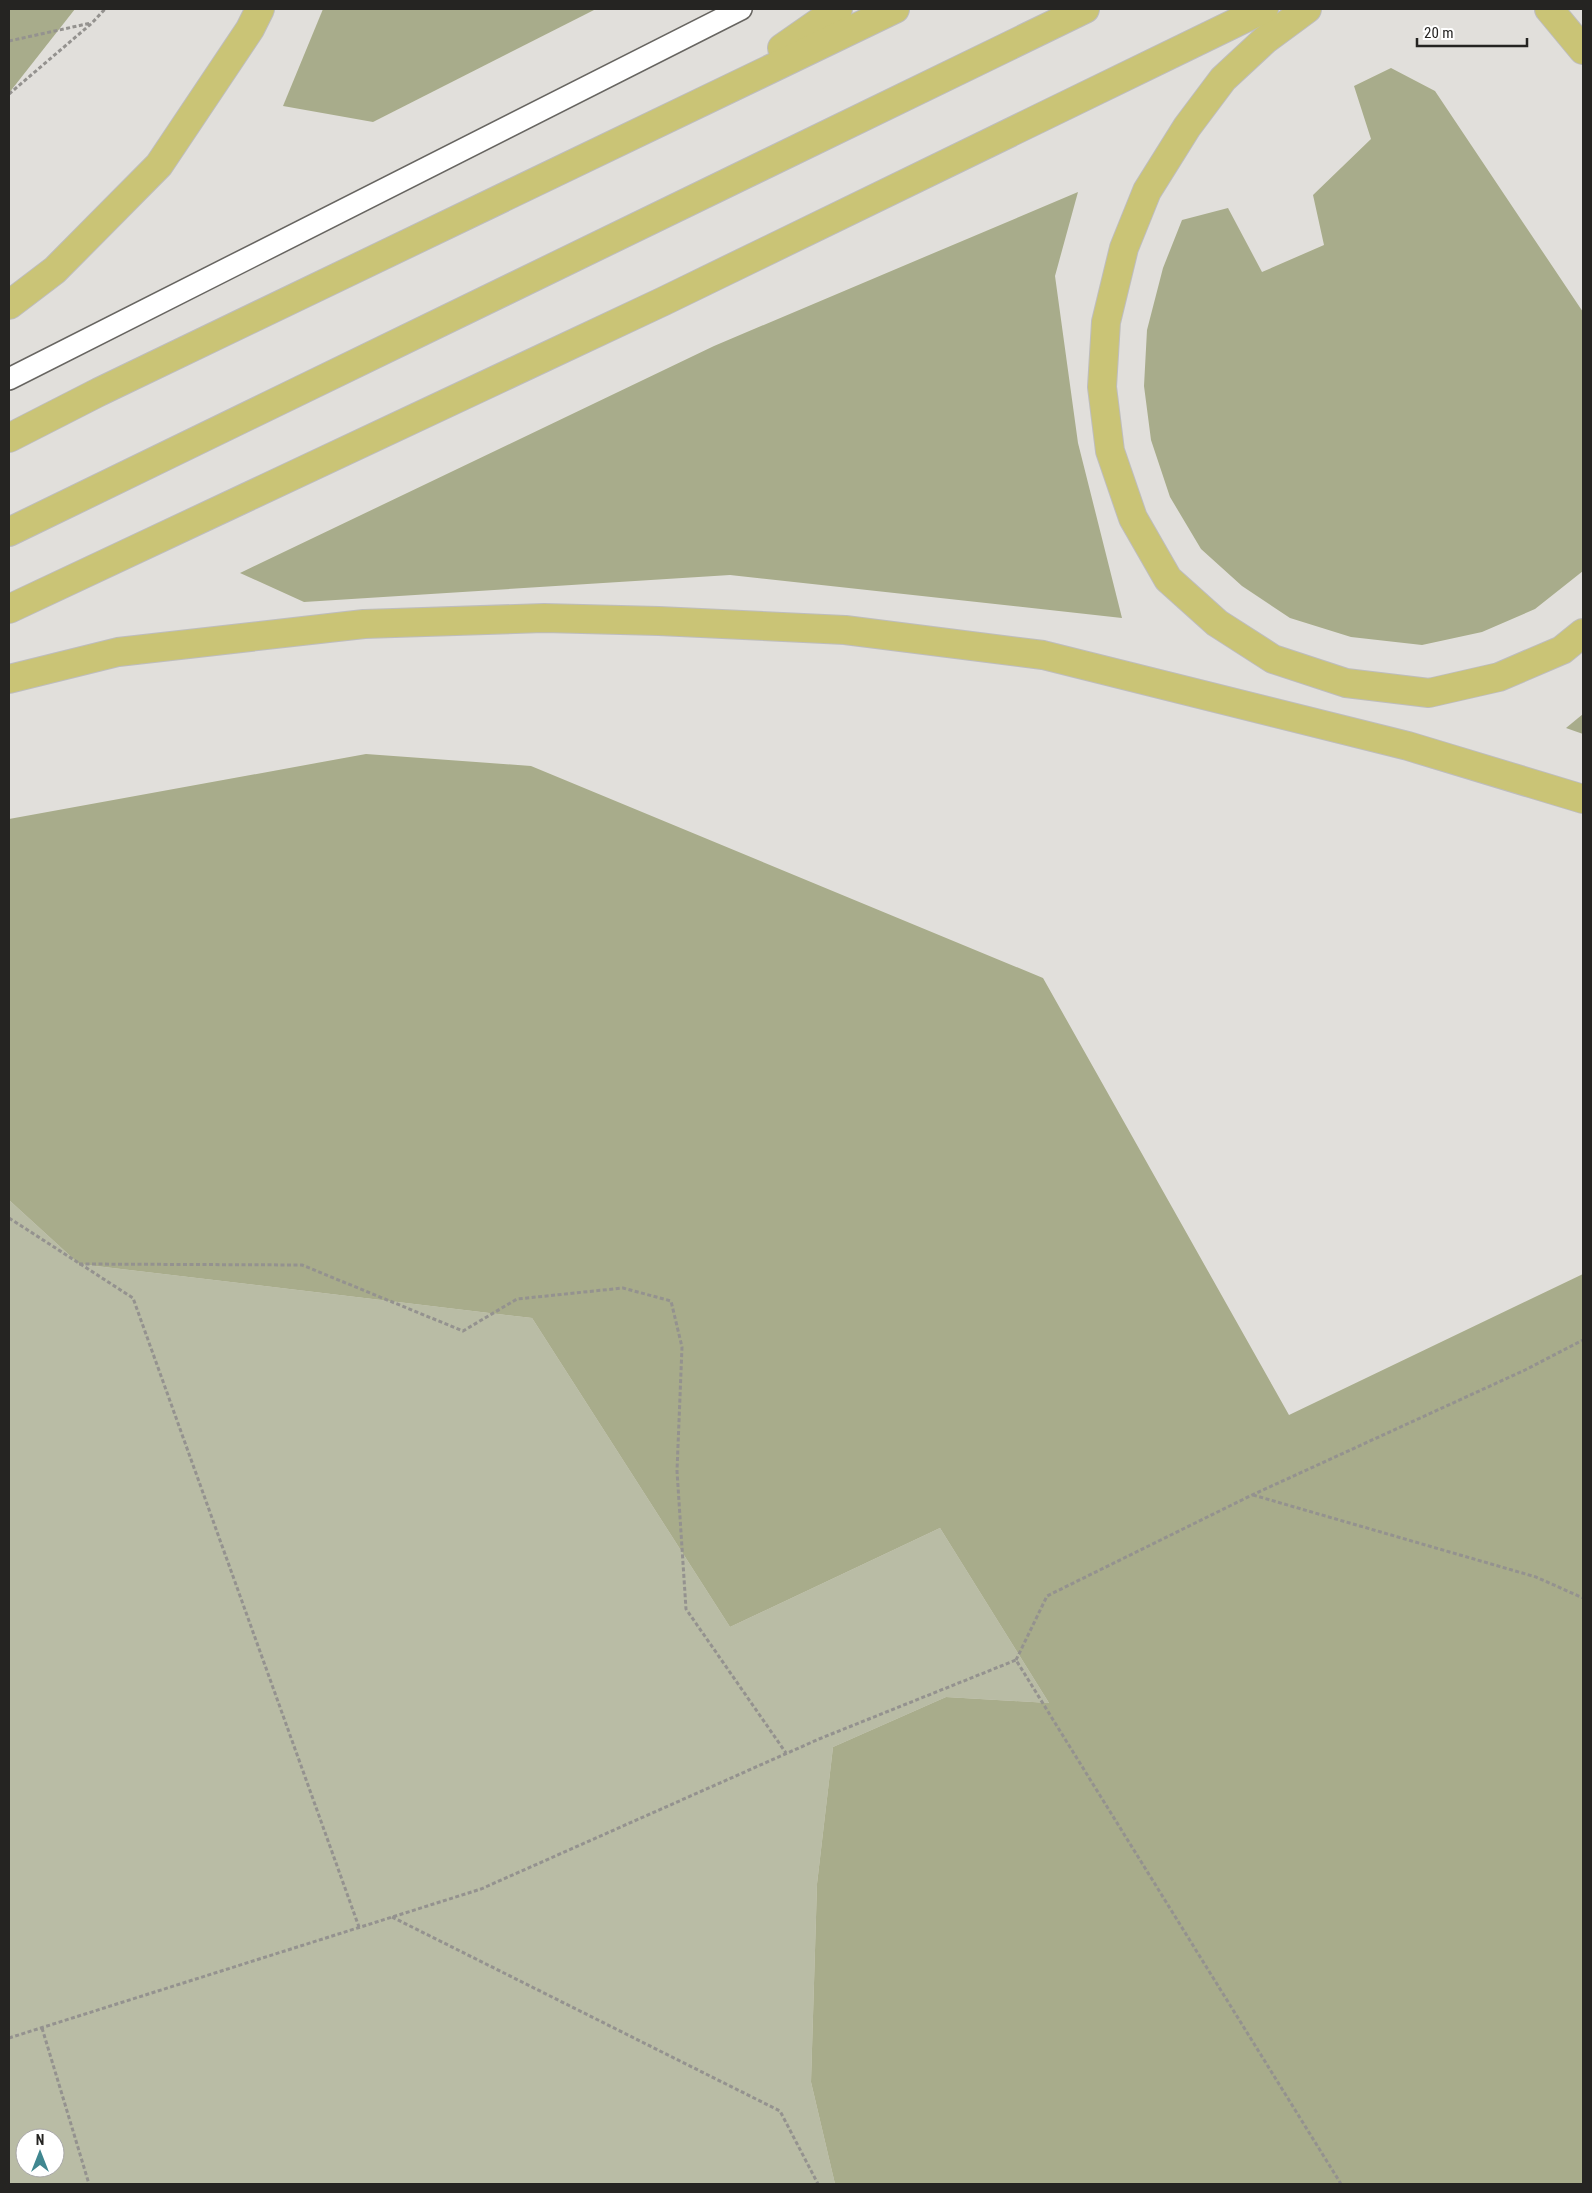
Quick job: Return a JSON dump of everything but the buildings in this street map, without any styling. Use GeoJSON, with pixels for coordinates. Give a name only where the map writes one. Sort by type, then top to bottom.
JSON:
{"type":"FeatureCollection","features":[{"type":"Feature","properties":{"kind":"highway"},"geometry":{"type":"LineString","coordinates":[[9,306],[55,270],[159,165],[250,29],[260,9]]}},
{"type":"Feature","properties":{"kind":"highway"},"geometry":{"type":"LineString","coordinates":[[634,133],[785,46],[838,9]]}},
{"type":"Feature","properties":{"kind":"highway"},"geometry":{"type":"LineString","coordinates":[[9,438],[634,133],[895,9]]}},
{"type":"Feature","properties":{"kind":"highway"},"geometry":{"type":"LineString","coordinates":[[9,532],[1086,9]]}},
{"type":"Feature","properties":{"kind":"highway"},"geometry":{"type":"LineString","coordinates":[[9,609],[664,301],[1264,9]]}},
{"type":"Feature","properties":{"kind":"highway"},"geometry":{"type":"LineString","coordinates":[[1307,9],[1265,40],[1218,86],[1187,127],[1147,191],[1124,248],[1106,322],[1102,388],[1110,452],[1133,518],[1168,579],[1217,623],[1273,660],[1346,683],[1429,693],[1499,677],[1562,650],[1583,633]]}},
{"type":"Feature","properties":{"kind":"highway"},"geometry":{"type":"LineString","coordinates":[[1549,9],[1583,49]]}},
{"type":"Feature","properties":{"kind":"highway"},"geometry":{"type":"LineString","coordinates":[[9,679],[118,652],[364,624],[544,618],[659,621],[845,630],[1043,655],[1408,746],[1583,799]]}},
{"type":"Feature","properties":{"kind":"lane"},"geometry":{"type":"LineString","coordinates":[[9,379],[741,9]]}},
{"type":"Feature","properties":{"kind":"path"},"geometry":{"type":"LineString","coordinates":[[9,94],[92,23],[105,9]]}},
{"type":"Feature","properties":{"kind":"path"},"geometry":{"type":"LineString","coordinates":[[9,41],[92,23]]}},
{"type":"Feature","properties":{"kind":"path"},"geometry":{"type":"LineString","coordinates":[[9,1218],[133,1298],[359,1928]]}},
{"type":"Feature","properties":{"kind":"path"},"geometry":{"type":"LineString","coordinates":[[79,1264],[302,1265],[463,1331],[517,1299],[623,1288],[671,1301],[682,1347],[677,1471],[686,1609],[786,1753]]}},
{"type":"Feature","properties":{"kind":"path"},"geometry":{"type":"LineString","coordinates":[[9,2038],[481,1889],[786,1753],[1016,1660],[1047,1596],[1252,1495],[1516,1374],[1583,1340]]}},
{"type":"Feature","properties":{"kind":"path"},"geometry":{"type":"LineString","coordinates":[[1252,1495],[1536,1577],[1583,1598]]}},
{"type":"Feature","properties":{"kind":"path"},"geometry":{"type":"LineString","coordinates":[[1016,1660],[1341,2184]]}},
{"type":"Feature","properties":{"kind":"path"},"geometry":{"type":"LineString","coordinates":[[392,1917],[780,2111],[818,2184]]}},
{"type":"Feature","properties":{"kind":"path"},"geometry":{"type":"LineString","coordinates":[[42,2028],[89,2184]]}},
{"type":"Feature","properties":{"kind":"green space"},"geometry":{"type":"Polygon","coordinates":[[[9,9],[75,9],[9,93],[9,9]]]}},
{"type":"Feature","properties":{"kind":"green space"},"geometry":{"type":"Polygon","coordinates":[[[323,9],[596,9],[373,122],[283,106],[323,9]]]}},
{"type":"Feature","properties":{"kind":"green space"},"geometry":{"type":"Polygon","coordinates":[[[1391,68],[1435,91],[1583,312],[1583,571],[1535,609],[1482,632],[1422,645],[1351,637],[1290,618],[1242,586],[1201,549],[1170,497],[1151,440],[1144,386],[1147,330],[1163,268],[1182,220],[1228,208],[1262,272],[1324,245],[1313,195],[1371,139],[1354,86],[1391,68]]]}},
{"type":"Feature","properties":{"kind":"green space"},"geometry":{"type":"Polygon","coordinates":[[[1078,192],[1055,276],[1078,443],[1122,618],[730,575],[304,602],[240,573],[714,346],[1078,192]]]}},
{"type":"Feature","properties":{"kind":"green space"},"geometry":{"type":"Polygon","coordinates":[[[1583,714],[1583,734],[1566,728],[1583,714]]]}},
{"type":"Feature","properties":{"kind":"green space"},"geometry":{"type":"Polygon","coordinates":[[[366,754],[531,766],[1043,978],[1289,1415],[1583,1274],[1583,2184],[835,2184],[811,2082],[817,1884],[833,1747],[946,1697],[1049,1703],[940,1528],[730,1627],[532,1318],[79,1264],[9,1200],[9,819],[366,754]]]}},
{"type":"Feature","properties":{"kind":"green space"},"geometry":{"type":"Polygon","coordinates":[[[9,1200],[79,1264],[532,1318],[730,1627],[940,1528],[1049,1703],[946,1697],[833,1747],[817,1884],[811,2082],[835,2184],[9,2184],[9,1200]]]}}]}
